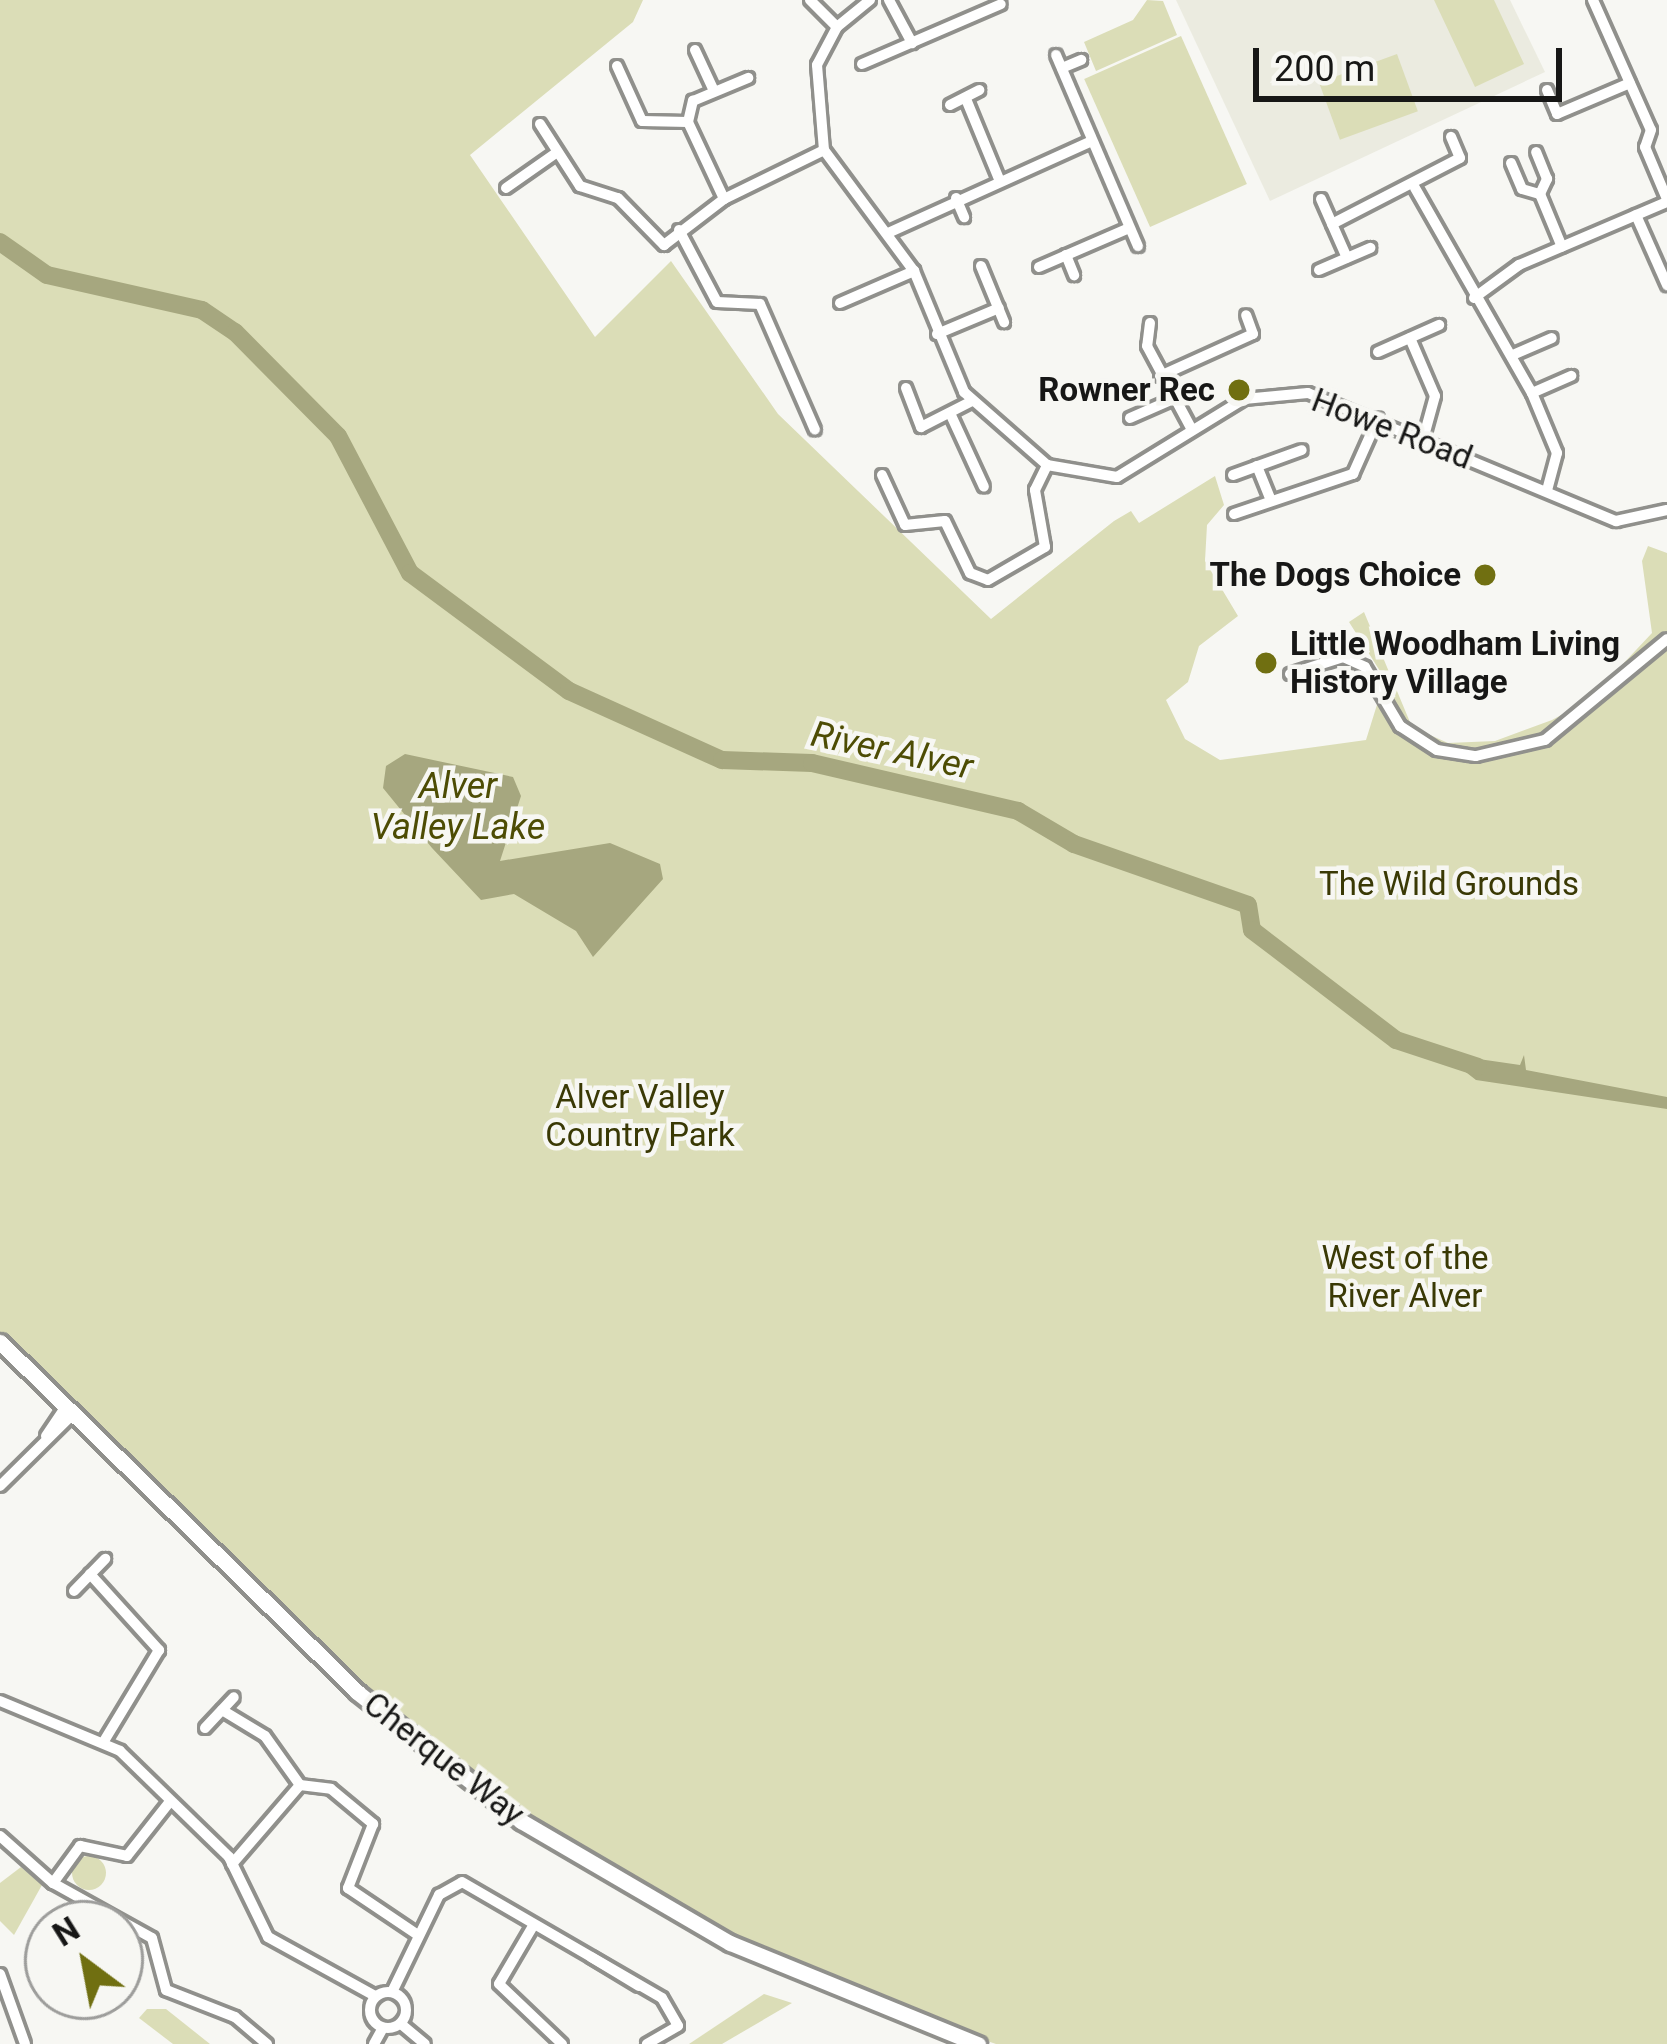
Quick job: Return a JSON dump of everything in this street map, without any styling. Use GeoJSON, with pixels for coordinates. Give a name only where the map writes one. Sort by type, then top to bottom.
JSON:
{"type":"FeatureCollection","features":[{"type":"Feature","properties":{"kind":"street"},"geometry":{"type":"LineString","coordinates":[[810,0],[837,27]]}},
{"type":"Feature","properties":{"kind":"street"},"geometry":{"type":"LineString","coordinates":[[870,0],[837,27],[813,87],[824,150],[914,271],[937,334],[972,401],[1047,465],[1035,490],[1045,547],[977,580],[945,520],[905,525],[882,475]]}},
{"type":"Feature","properties":{"kind":"street"},"geometry":{"type":"LineString","coordinates":[[889,0],[912,43]]}},
{"type":"Feature","properties":{"kind":"street"},"geometry":{"type":"LineString","coordinates":[[1474,298],[1519,265],[1667,200],[1645,147],[1651,130],[1593,0]]}},
{"type":"Feature","properties":{"kind":"street"},"geometry":{"type":"LineString","coordinates":[[862,64],[1000,4]]}},
{"type":"Feature","properties":{"kind":"street"},"geometry":{"type":"LineString","coordinates":[[694,50],[714,91]]}},
{"type":"Feature","properties":{"kind":"street"},"geometry":{"type":"LineString","coordinates":[[1056,55],[1138,246]]}},
{"type":"Feature","properties":{"kind":"street"},"geometry":{"type":"LineString","coordinates":[[1062,68],[1081,60]]}},
{"type":"Feature","properties":{"kind":"street"},"geometry":{"type":"LineString","coordinates":[[617,66],[642,121],[688,122]]}},
{"type":"Feature","properties":{"kind":"street"},"geometry":{"type":"LineString","coordinates":[[724,199],[688,122],[693,101],[748,78]]}},
{"type":"Feature","properties":{"kind":"street"},"geometry":{"type":"LineString","coordinates":[[1547,90],[1556,114],[1630,83]]}},
{"type":"Feature","properties":{"kind":"street"},"geometry":{"type":"LineString","coordinates":[[950,105],[980,90]]}},
{"type":"Feature","properties":{"kind":"street"},"geometry":{"type":"LineString","coordinates":[[966,99],[999,179]]}},
{"type":"Feature","properties":{"kind":"street"},"geometry":{"type":"LineString","coordinates":[[1651,130],[1667,123]]}},
{"type":"Feature","properties":{"kind":"street"},"geometry":{"type":"LineString","coordinates":[[540,124],[580,185],[618,198],[657,239],[680,230],[724,199],[824,150]]}},
{"type":"Feature","properties":{"kind":"street"},"geometry":{"type":"LineString","coordinates":[[1332,224],[1415,188],[1460,158],[1451,136]]}},
{"type":"Feature","properties":{"kind":"street"},"geometry":{"type":"LineString","coordinates":[[888,233],[956,198],[1092,141]]}},
{"type":"Feature","properties":{"kind":"street"},"geometry":{"type":"LineString","coordinates":[[1536,152],[1547,179],[1540,194],[1562,247]]}},
{"type":"Feature","properties":{"kind":"street"},"geometry":{"type":"LineString","coordinates":[[506,188],[556,153]]}},
{"type":"Feature","properties":{"kind":"street"},"geometry":{"type":"LineString","coordinates":[[1511,163],[1522,189],[1540,194]]}},
{"type":"Feature","properties":{"kind":"street"},"geometry":{"type":"LineString","coordinates":[[1415,188],[1474,298],[1515,354],[1532,393],[1557,453],[1546,490]]}},
{"type":"Feature","properties":{"kind":"street"},"geometry":{"type":"LineString","coordinates":[[956,198],[964,217]]}},
{"type":"Feature","properties":{"kind":"street"},"geometry":{"type":"LineString","coordinates":[[1321,199],[1347,257]]}},
{"type":"Feature","properties":{"kind":"street"},"geometry":{"type":"LineString","coordinates":[[1636,215],[1667,285]]}},
{"type":"Feature","properties":{"kind":"street"},"geometry":{"type":"LineString","coordinates":[[1039,267],[1130,228]]}},
{"type":"Feature","properties":{"kind":"street"},"geometry":{"type":"LineString","coordinates":[[680,230],[717,302],[760,304],[815,430]]}},
{"type":"Feature","properties":{"kind":"street"},"geometry":{"type":"LineString","coordinates":[[1318,270],[1370,248]]}},
{"type":"Feature","properties":{"kind":"street"},"geometry":{"type":"LineString","coordinates":[[1066,255],[1075,275]]}},
{"type":"Feature","properties":{"kind":"street"},"geometry":{"type":"LineString","coordinates":[[980,266],[1004,322]]}},
{"type":"Feature","properties":{"kind":"street"},"geometry":{"type":"LineString","coordinates":[[840,303],[914,271]]}},
{"type":"Feature","properties":{"kind":"street"},"geometry":{"type":"LineString","coordinates":[[937,334],[999,308]]}},
{"type":"Feature","properties":{"kind":"street"},"geometry":{"type":"LineString","coordinates":[[1246,316],[1260,350]]}},
{"type":"Feature","properties":{"kind":"street"},"geometry":{"type":"LineString","coordinates":[[1150,323],[1169,400],[1191,428]]}},
{"type":"Feature","properties":{"kind":"street"},"geometry":{"type":"LineString","coordinates":[[1378,352],[1438,325]]}},
{"type":"Feature","properties":{"kind":"street"},"geometry":{"type":"LineString","coordinates":[[1160,376],[1253,334]]}},
{"type":"Feature","properties":{"kind":"street"},"geometry":{"type":"LineString","coordinates":[[1410,338],[1435,396],[1424,436]]}},
{"type":"Feature","properties":{"kind":"street"},"geometry":{"type":"LineString","coordinates":[[1515,354],[1552,338]]}},
{"type":"Feature","properties":{"kind":"street"},"geometry":{"type":"LineString","coordinates":[[1532,393],[1571,376]]}},
{"type":"Feature","properties":{"kind":"street"},"geometry":{"type":"LineString","coordinates":[[906,388],[922,427],[972,401]]}},
{"type":"Feature","properties":{"kind":"street","name":"Howe Road"},"geometry":{"type":"LineString","coordinates":[[1047,465],[1118,477],[1191,428],[1286,392],[1378,418],[1616,521],[1667,509]]}},
{"type":"Feature","properties":{"kind":"street"},"geometry":{"type":"LineString","coordinates":[[1130,418],[1169,400]]}},
{"type":"Feature","properties":{"kind":"street"},"geometry":{"type":"LineString","coordinates":[[950,412],[984,487]]}},
{"type":"Feature","properties":{"kind":"street"},"geometry":{"type":"LineString","coordinates":[[1234,514],[1353,474],[1378,418]]}},
{"type":"Feature","properties":{"kind":"street"},"geometry":{"type":"LineString","coordinates":[[1233,475],[1302,450]]}},
{"type":"Feature","properties":{"kind":"street"},"geometry":{"type":"LineString","coordinates":[[1257,466],[1270,500]]}},
{"type":"Feature","properties":{"kind":"street"},"geometry":{"type":"LineString","coordinates":[[1290,674],[1343,657],[1365,667],[1400,726],[1437,750],[1475,756],[1565,728],[1667,638]]}},
{"type":"Feature","properties":{"kind":"street","name":"Cherque Way"},"geometry":{"type":"LineString","coordinates":[[0,1342],[357,1692],[521,1821],[730,1943],[978,2044]]}},
{"type":"Feature","properties":{"kind":"street"},"geometry":{"type":"LineString","coordinates":[[0,1486],[71,1409]]}},
{"type":"Feature","properties":{"kind":"street"},"geometry":{"type":"LineString","coordinates":[[74,1591],[105,1559]]}},
{"type":"Feature","properties":{"kind":"street"},"geometry":{"type":"LineString","coordinates":[[90,1574],[159,1650],[174,1651]]}},
{"type":"Feature","properties":{"kind":"street"},"geometry":{"type":"LineString","coordinates":[[104,1742],[159,1650]]}},
{"type":"Feature","properties":{"kind":"street"},"geometry":{"type":"LineString","coordinates":[[205,1728],[234,1697]]}},
{"type":"Feature","properties":{"kind":"street"},"geometry":{"type":"LineString","coordinates":[[2,1709],[104,1742],[232,1864],[268,1937],[375,1996],[383,2028],[374,2044]]}},
{"type":"Feature","properties":{"kind":"street"},"geometry":{"type":"LineString","coordinates":[[222,1710],[265,1736],[300,1785],[367,1811],[371,1831],[348,1888],[418,1935]]}},
{"type":"Feature","properties":{"kind":"street"},"geometry":{"type":"LineString","coordinates":[[232,1864],[300,1785]]}},
{"type":"Feature","properties":{"kind":"street"},"geometry":{"type":"LineString","coordinates":[[53,1882],[80,1846],[128,1856],[168,1804]]}},
{"type":"Feature","properties":{"kind":"street"},"geometry":{"type":"LineString","coordinates":[[0,1836],[53,1882],[156,1942],[166,1990],[235,2017],[267,2044]]}},
{"type":"Feature","properties":{"kind":"street"},"geometry":{"type":"LineString","coordinates":[[425,2044],[401,2024],[393,1990],[439,1895],[461,1882],[640,1986],[678,2024],[647,2044]]}},
{"type":"Feature","properties":{"kind":"street"},"geometry":{"type":"LineString","coordinates":[[532,1926],[499,1984],[562,2044]]}},
{"type":"Feature","properties":{"kind":"street"},"geometry":{"type":"LineString","coordinates":[[0,1974],[2,1996],[25,2044]]}},
{"type":"Feature","properties":{"kind":"street"},"geometry":{"type":"LineString","coordinates":[[375,1996],[393,1990]]}},
{"type":"Feature","properties":{"kind":"street"},"geometry":{"type":"LineString","coordinates":[[383,2028],[401,2024]]}},
{"type":"Feature","properties":{"kind":"shaded area"},"geometry":{"type":"Polygon","coordinates":[[[1176,0],[1510,0],[1545,72],[1270,201],[1176,0]]]}},
{"type":"Feature","properties":{"kind":"green space","name":"Alver Valley Country Park"},"geometry":{"type":"Polygon","coordinates":[[[0,0],[643,0],[633,22],[470,155],[595,337],[671,261],[778,414],[991,619],[1114,521],[1131,511],[1139,523],[1215,476],[1224,505],[1207,525],[1205,561],[1238,616],[1199,646],[1188,682],[1166,700],[1185,739],[1220,760],[1366,740],[1385,679],[1349,622],[1364,612],[1412,727],[1448,743],[1495,741],[1552,720],[1589,700],[1652,633],[1642,561],[1648,546],[1667,553],[1667,2044],[996,2044],[849,1994],[590,1865],[431,1753],[0,1342],[0,0]]]}},
{"type":"Feature","properties":{"kind":"green space"},"geometry":{"type":"Polygon","coordinates":[[[1147,0],[1163,1],[1177,35],[1096,71],[1084,42],[1133,20],[1147,0]]]}},
{"type":"Feature","properties":{"kind":"green space"},"geometry":{"type":"Polygon","coordinates":[[[1434,0],[1494,0],[1524,64],[1475,87],[1434,0]]]}},
{"type":"Feature","properties":{"kind":"green space"},"geometry":{"type":"Polygon","coordinates":[[[1181,36],[1247,184],[1150,227],[1084,79],[1181,36]]]}},
{"type":"Feature","properties":{"kind":"green space"},"geometry":{"type":"Polygon","coordinates":[[[1397,54],[1418,111],[1340,140],[1319,82],[1397,54]]]}},
{"type":"Feature","properties":{"kind":"green space"},"geometry":{"type":"Polygon","coordinates":[[[89,1856],[101,1861],[106,1873],[101,1885],[89,1890],[77,1885],[72,1873],[77,1861],[89,1856]]]}},
{"type":"Feature","properties":{"kind":"green space"},"geometry":{"type":"Polygon","coordinates":[[[21,1867],[42,1885],[34,1900],[24,1900],[24,1917],[14,1935],[0,1921],[0,1883],[21,1867]]]}},
{"type":"Feature","properties":{"kind":"green space"},"geometry":{"type":"Polygon","coordinates":[[[764,1994],[792,2003],[722,2044],[689,2044],[764,1994]]]}},
{"type":"Feature","properties":{"kind":"green space"},"geometry":{"type":"Polygon","coordinates":[[[166,2009],[210,2044],[173,2044],[142,2020],[144,2012],[166,2009]]]}},
{"type":"Feature","properties":{"kind":"water","name":"Alver Valley Lake"},"geometry":{"type":"Polygon","coordinates":[[[405,754],[513,777],[521,796],[500,861],[610,843],[660,864],[663,879],[593,957],[576,931],[514,894],[481,900],[432,848],[383,788],[386,766],[405,754]]]}},
{"type":"Feature","properties":{"kind":"water"},"geometry":{"type":"Polygon","coordinates":[[[1524,1055],[1526,1070],[1667,1097],[1667,1109],[1476,1080],[1458,1066],[1458,1056],[1520,1065],[1524,1055]]]}},
{"type":"Feature","properties":{"kind":"waterway","name":"River Alver"},"geometry":{"type":"LineString","coordinates":[[0,242],[47,275],[202,310],[235,332],[338,436],[410,573],[569,691],[722,760],[812,763],[1018,811],[1074,844],[1248,905],[1252,930],[1396,1040],[1478,1067]]}},
{"type":"Feature","properties":{"kind":"place","name":"Rowner Rec"},"geometry":{"type":"Point","coordinates":[1239,390]}},
{"type":"Feature","properties":{"kind":"place","name":"The Dogs Choice"},"geometry":{"type":"Point","coordinates":[1485,575]}},
{"type":"Feature","properties":{"kind":"place","name":"Little Woodham Living History Village"},"geometry":{"type":"Point","coordinates":[1266,663]}},
{"type":"Feature","properties":{"kind":"park label","name":"The Wild Grounds"},"geometry":{"type":"Point","coordinates":[1449,884]}},
{"type":"Feature","properties":{"kind":"park label","name":"West of the River Alver"},"geometry":{"type":"Point","coordinates":[1405,1277]}}]}
